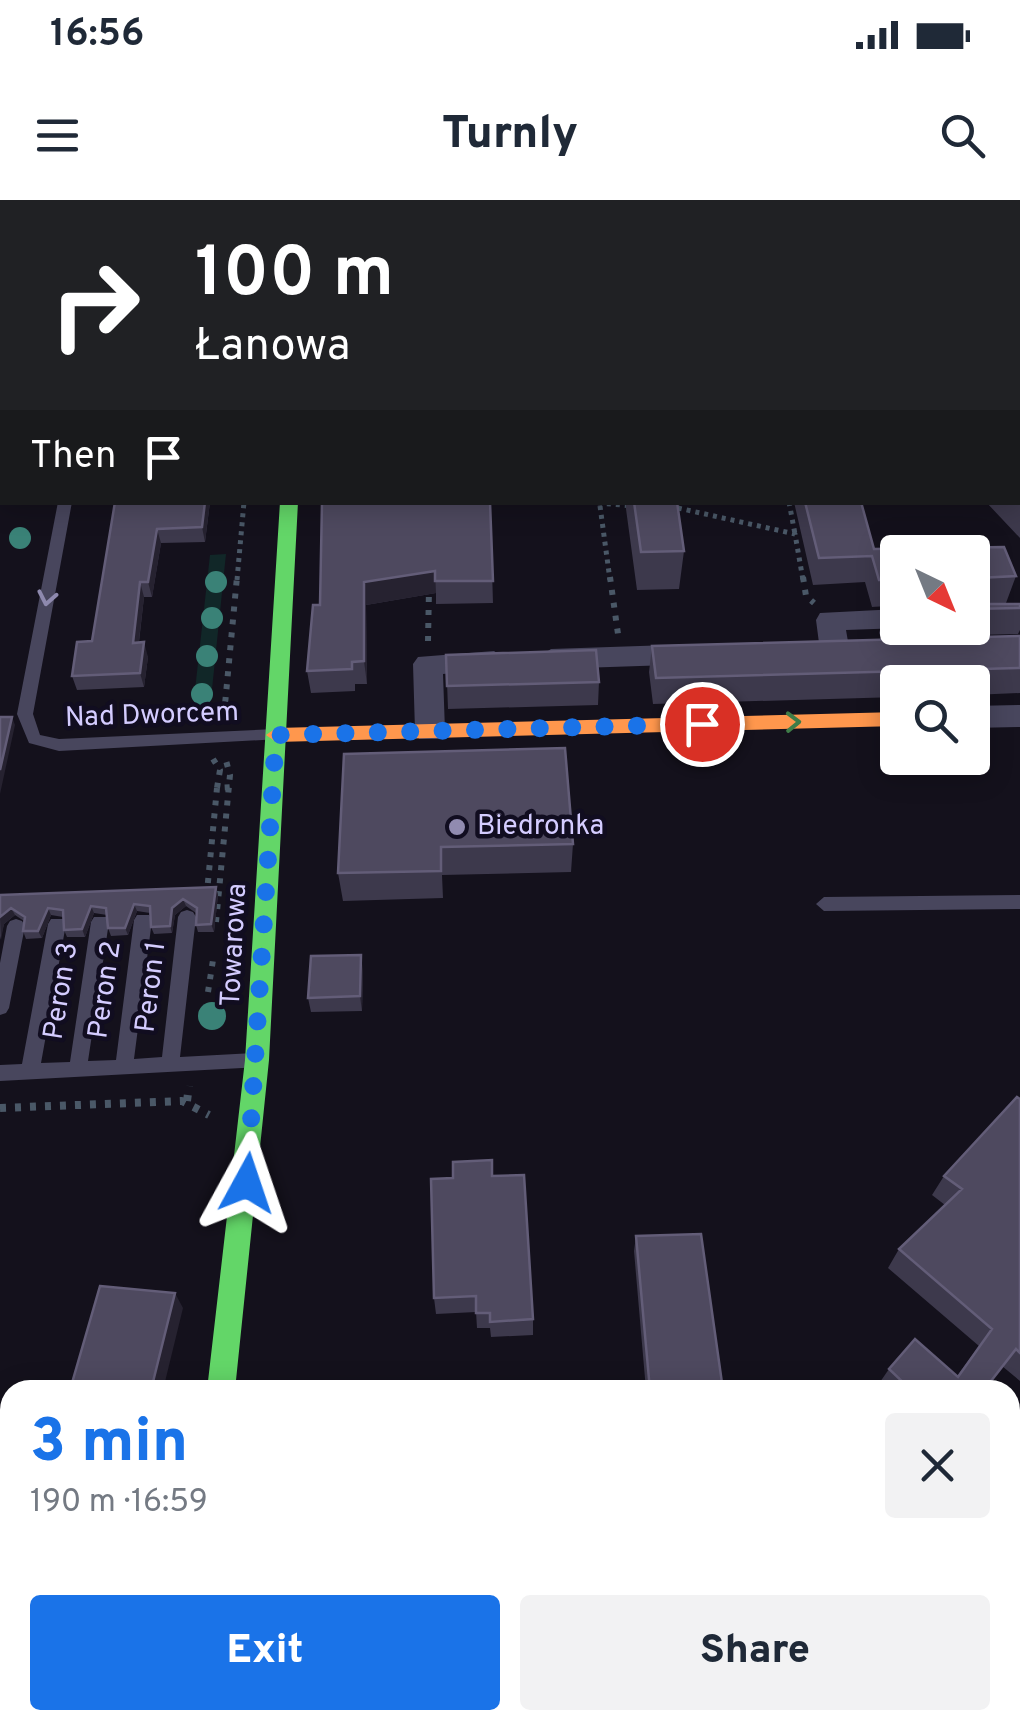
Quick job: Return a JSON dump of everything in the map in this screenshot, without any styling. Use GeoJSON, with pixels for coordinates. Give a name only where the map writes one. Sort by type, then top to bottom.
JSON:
{"type":"FeatureCollection","features":[{"type":"Feature","properties":{"kind":"street","name":"Towarowa"},"geometry":{"type":"LineString","coordinates":[[222,1380],[258,1060],[288,505]]}},
{"type":"Feature","properties":{"kind":"street"},"geometry":{"type":"LineString","coordinates":[[835,653],[830,620],[880,619]]}},
{"type":"Feature","properties":{"kind":"street"},"geometry":{"type":"LineString","coordinates":[[776,652],[872,652]]}},
{"type":"Feature","properties":{"kind":"street"},"geometry":{"type":"LineString","coordinates":[[430,731],[428,664],[737,653]]}},
{"type":"Feature","properties":{"kind":"street"},"geometry":{"type":"LineString","coordinates":[[990,717],[1020,716]]}},
{"type":"Feature","properties":{"kind":"street"},"geometry":{"type":"LineString","coordinates":[[276,735],[880,719]]}},
{"type":"Feature","properties":{"kind":"lane","name":"Nad Dworcem"},"geometry":{"type":"LineString","coordinates":[[64,505],[24,714],[34,739],[59,745],[276,735]]}},
{"type":"Feature","properties":{"kind":"lane"},"geometry":{"type":"LineString","coordinates":[[824,904],[1020,902]]}},
{"type":"Feature","properties":{"kind":"lane","name":"Peron 1"},"geometry":{"type":"LineString","coordinates":[[170,1064],[187,917]]}},
{"type":"Feature","properties":{"kind":"lane","name":"Peron 2"},"geometry":{"type":"LineString","coordinates":[[124,1066],[144,920]]}},
{"type":"Feature","properties":{"kind":"lane","name":"Peron 3"},"geometry":{"type":"LineString","coordinates":[[78,1068],[100,922]]}},
{"type":"Feature","properties":{"kind":"lane"},"geometry":{"type":"LineString","coordinates":[[30,1071],[57,924]]}},
{"type":"Feature","properties":{"kind":"lane"},"geometry":{"type":"LineString","coordinates":[[0,1008],[16,926]]}},
{"type":"Feature","properties":{"kind":"lane"},"geometry":{"type":"LineString","coordinates":[[0,1072],[258,1060]]}},
{"type":"Feature","properties":{"kind":"path"},"geometry":{"type":"LineString","coordinates":[[222,723],[244,505]]}},
{"type":"Feature","properties":{"kind":"path"},"geometry":{"type":"LineString","coordinates":[[789,505],[806,596],[830,620]]}},
{"type":"Feature","properties":{"kind":"path"},"geometry":{"type":"LineString","coordinates":[[622,656],[600,506],[650,506]]}},
{"type":"Feature","properties":{"kind":"path"},"geometry":{"type":"LineString","coordinates":[[666,506],[795,534]]}},
{"type":"Feature","properties":{"kind":"path"},"geometry":{"type":"LineString","coordinates":[[428,664],[430,574]]}},
{"type":"Feature","properties":{"kind":"path"},"geometry":{"type":"LineString","coordinates":[[222,723],[235,708]]}},
{"type":"Feature","properties":{"kind":"path"},"geometry":{"type":"LineString","coordinates":[[188,893],[207,892],[220,770],[214,759],[207,759],[208,750]]}},
{"type":"Feature","properties":{"kind":"path"},"geometry":{"type":"LineString","coordinates":[[216,926],[230,765],[221,750]]}},
{"type":"Feature","properties":{"kind":"path"},"geometry":{"type":"LineString","coordinates":[[217,788],[242,787]]}},
{"type":"Feature","properties":{"kind":"path"},"geometry":{"type":"LineString","coordinates":[[201,1006],[210,986],[214,946]]}},
{"type":"Feature","properties":{"kind":"path"},"geometry":{"type":"LineString","coordinates":[[204,1099],[204,1110]]}},
{"type":"Feature","properties":{"kind":"path"},"geometry":{"type":"LineString","coordinates":[[0,1108],[187,1102]]}},
{"type":"Feature","properties":{"kind":"green space"},"geometry":{"type":"Polygon","coordinates":[[[226,554],[211,699],[194,699],[210,555],[226,554]]]}},
{"type":"Feature","properties":{"kind":"building"},"geometry":{"type":"Polygon","coordinates":[[[115,505],[205,505],[202,527],[157,529],[148,582],[140,582],[133,643],[144,642],[140,673],[72,676],[77,642],[92,641],[115,505]]]}},
{"type":"Feature","properties":{"kind":"building"},"geometry":{"type":"Polygon","coordinates":[[[322,505],[490,505],[493,581],[435,581],[435,571],[364,582],[364,661],[352,662],[352,669],[307,671],[313,605],[320,605],[322,505]]]}},
{"type":"Feature","properties":{"kind":"building"},"geometry":{"type":"Polygon","coordinates":[[[634,505],[677,505],[684,551],[641,552],[634,505]]]}},
{"type":"Feature","properties":{"kind":"building"},"geometry":{"type":"Polygon","coordinates":[[[806,505],[862,505],[874,549],[880,549],[880,580],[872,556],[819,558],[806,505]]]}},
{"type":"Feature","properties":{"kind":"building"},"geometry":{"type":"Polygon","coordinates":[[[990,547],[1004,547],[1016,576],[990,577],[990,547]]]}},
{"type":"Feature","properties":{"kind":"building"},"geometry":{"type":"Polygon","coordinates":[[[990,604],[1020,604],[1020,608],[990,609],[990,604]]]}},
{"type":"Feature","properties":{"kind":"building"},"geometry":{"type":"Polygon","coordinates":[[[1020,636],[1020,668],[880,665],[880,672],[656,678],[652,646],[880,640],[880,645],[990,645],[990,637],[1020,636]]]}},
{"type":"Feature","properties":{"kind":"building"},"geometry":{"type":"Polygon","coordinates":[[[596,650],[599,682],[447,686],[446,655],[596,650]]]}},
{"type":"Feature","properties":{"kind":"building"},"geometry":{"type":"Polygon","coordinates":[[[0,717],[12,717],[0,770],[0,717]]]}},
{"type":"Feature","properties":{"kind":"building","name":"Biedronka"},"geometry":{"type":"Polygon","coordinates":[[[565,748],[573,844],[441,847],[441,871],[338,873],[344,754],[565,748]]]}},
{"type":"Feature","properties":{"kind":"building"},"geometry":{"type":"Polygon","coordinates":[[[216,887],[211,924],[196,925],[197,908],[183,899],[172,908],[170,926],[151,927],[150,906],[134,904],[125,928],[108,928],[106,908],[91,906],[82,929],[64,930],[63,910],[48,908],[38,931],[23,931],[25,917],[11,908],[0,917],[0,895],[216,887]]]}},
{"type":"Feature","properties":{"kind":"building"},"geometry":{"type":"Polygon","coordinates":[[[361,955],[360,996],[308,998],[311,956],[361,955]]]}},
{"type":"Feature","properties":{"kind":"building"},"geometry":{"type":"Polygon","coordinates":[[[1017,1097],[1020,1099],[1020,1353],[1016,1349],[992,1380],[901,1380],[889,1369],[915,1339],[958,1377],[992,1329],[899,1249],[962,1189],[944,1176],[1017,1097]]]}},
{"type":"Feature","properties":{"kind":"building"},"geometry":{"type":"Polygon","coordinates":[[[492,1160],[492,1176],[524,1175],[533,1319],[490,1322],[490,1313],[476,1313],[476,1296],[434,1298],[431,1179],[453,1178],[453,1162],[492,1160]]]}},
{"type":"Feature","properties":{"kind":"building"},"geometry":{"type":"Polygon","coordinates":[[[701,1234],[722,1380],[649,1380],[636,1236],[701,1234]]]}},
{"type":"Feature","properties":{"kind":"building"},"geometry":{"type":"Polygon","coordinates":[[[100,1286],[175,1293],[153,1380],[73,1380],[100,1286]]]}},
{"type":"Feature","properties":{"kind":"traffic: fast"},"geometry":{"type":"LineString","coordinates":[[222,1380],[257,1060],[289,505]]}},
{"type":"Feature","properties":{"kind":"traffic: slow"},"geometry":{"type":"LineString","coordinates":[[276,735],[880,719]]}},
{"type":"Feature","properties":{"kind":"place","name":"Biedronka"},"geometry":{"type":"Point","coordinates":[457,827]}},
{"type":"Feature","properties":{"kind":"route"},"geometry":{"type":"LineString","coordinates":[[247,1183],[266,937],[276,735],[702,724]]}}]}
